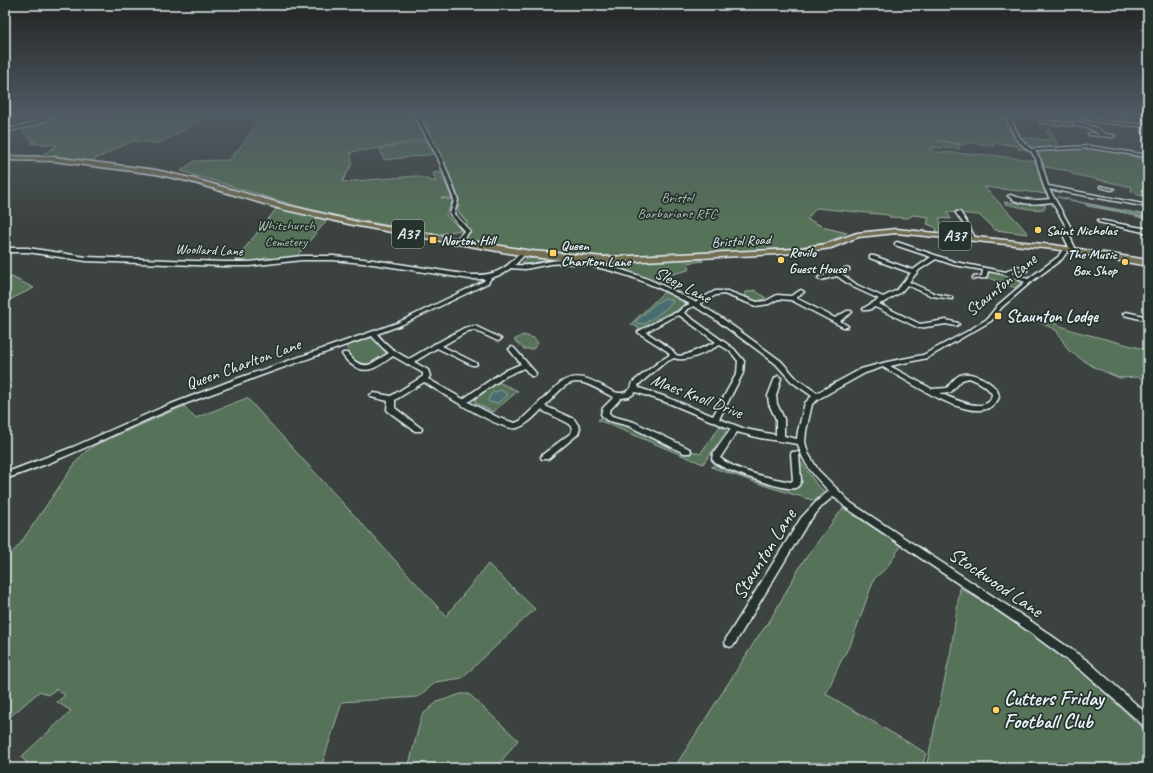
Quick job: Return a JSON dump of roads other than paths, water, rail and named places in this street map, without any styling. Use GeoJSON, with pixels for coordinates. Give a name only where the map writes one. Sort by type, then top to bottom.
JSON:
{"type":"FeatureCollection","features":[{"type":"Feature","properties":{"kind":"highway","name":"A37"},"geometry":{"type":"LineString","coordinates":[[5,157],[37,158],[164,173],[316,214],[457,242],[524,253]]}},
{"type":"Feature","properties":{"kind":"highway","name":"Bristol Road"},"geometry":{"type":"LineString","coordinates":[[524,253],[576,258],[630,260],[811,250],[831,245],[844,239],[867,234],[896,231],[1069,249],[1148,263]]}},
{"type":"Feature","properties":{"kind":"street"},"geometry":{"type":"LineString","coordinates":[[436,150],[456,200],[452,214],[467,231],[457,242]]}},
{"type":"Feature","properties":{"kind":"street"},"geometry":{"type":"LineString","coordinates":[[1032,150],[1038,159],[1046,187],[1068,226],[1067,237],[1069,249]]}},
{"type":"Feature","properties":{"kind":"street"},"geometry":{"type":"LineString","coordinates":[[1110,150],[1148,156]]}},
{"type":"Feature","properties":{"kind":"street"},"geometry":{"type":"LineString","coordinates":[[1046,187],[1148,206]]}},
{"type":"Feature","properties":{"kind":"street"},"geometry":{"type":"LineString","coordinates":[[1107,189],[1107,198]]}},
{"type":"Feature","properties":{"kind":"street"},"geometry":{"type":"LineString","coordinates":[[1010,196],[1017,200],[1026,201],[1053,200]]}},
{"type":"Feature","properties":{"kind":"street"},"geometry":{"type":"LineString","coordinates":[[958,214],[965,223],[972,238]]}},
{"type":"Feature","properties":{"kind":"street"},"geometry":{"type":"LineString","coordinates":[[1100,221],[1148,231]]}},
{"type":"Feature","properties":{"kind":"street"},"geometry":{"type":"LineString","coordinates":[[898,245],[959,264],[1006,273],[1029,281]]}},
{"type":"Feature","properties":{"kind":"street","name":"Staunton Lane"},"geometry":{"type":"LineString","coordinates":[[820,478],[810,466],[801,442],[809,402],[817,396],[863,371],[884,365],[916,360],[940,350],[989,320],[1000,306],[1029,281],[1060,258],[1069,249]]}},
{"type":"Feature","properties":{"kind":"street","name":"Woollard Lane"},"geometry":{"type":"LineString","coordinates":[[5,250],[28,250],[86,259],[223,264],[248,264],[302,258],[333,258],[373,262],[470,277],[488,277],[496,275],[512,266],[524,253]]}},
{"type":"Feature","properties":{"kind":"street"},"geometry":{"type":"LineString","coordinates":[[872,257],[915,270]]}},
{"type":"Feature","properties":{"kind":"street"},"geometry":{"type":"LineString","coordinates":[[866,309],[876,305],[899,291],[907,283],[915,270],[935,257]]}},
{"type":"Feature","properties":{"kind":"street","name":"Sleep Lane"},"geometry":{"type":"LineString","coordinates":[[512,266],[528,268],[549,263],[565,262],[610,270],[666,288],[695,304],[748,339],[778,362],[793,379],[817,396]]}},
{"type":"Feature","properties":{"kind":"street"},"geometry":{"type":"LineString","coordinates":[[924,264],[931,267]]}},
{"type":"Feature","properties":{"kind":"street"},"geometry":{"type":"LineString","coordinates":[[1006,273],[1016,267],[1025,270]]}},
{"type":"Feature","properties":{"kind":"street"},"geometry":{"type":"LineString","coordinates":[[813,277],[822,280],[847,269]]}},
{"type":"Feature","properties":{"kind":"street"},"geometry":{"type":"LineString","coordinates":[[976,278],[987,279],[986,269]]}},
{"type":"Feature","properties":{"kind":"street"},"geometry":{"type":"LineString","coordinates":[[838,274],[855,286],[885,300]]}},
{"type":"Feature","properties":{"kind":"street","name":"Queen Charlton Lane"},"geometry":{"type":"LineString","coordinates":[[5,476],[69,452],[164,410],[238,380],[374,334],[413,318],[486,282],[488,277]]}},
{"type":"Feature","properties":{"kind":"street"},"geometry":{"type":"LineString","coordinates":[[907,283],[943,299],[950,298]]}},
{"type":"Feature","properties":{"kind":"street"},"geometry":{"type":"LineString","coordinates":[[720,342],[686,358],[674,356],[669,350],[638,330],[669,316],[680,313],[685,308],[720,292],[731,293],[756,304],[767,303],[777,297],[792,298],[845,326]]}},
{"type":"Feature","properties":{"kind":"street"},"geometry":{"type":"LineString","coordinates":[[792,298],[801,292]]}},
{"type":"Feature","properties":{"kind":"street"},"geometry":{"type":"LineString","coordinates":[[876,305],[918,328],[946,319],[956,324]]}},
{"type":"Feature","properties":{"kind":"street"},"geometry":{"type":"LineString","coordinates":[[835,321],[849,312]]}},
{"type":"Feature","properties":{"kind":"street"},"geometry":{"type":"LineString","coordinates":[[680,313],[738,356],[741,368],[715,419]]}},
{"type":"Feature","properties":{"kind":"street"},"geometry":{"type":"LineString","coordinates":[[1126,314],[1139,320],[1148,319]]}},
{"type":"Feature","properties":{"kind":"street"},"geometry":{"type":"LineString","coordinates":[[409,362],[466,329],[471,328],[479,330],[498,339]]}},
{"type":"Feature","properties":{"kind":"street"},"geometry":{"type":"LineString","coordinates":[[374,334],[392,353],[426,372],[427,376],[392,399],[374,395]]}},
{"type":"Feature","properties":{"kind":"street"},"geometry":{"type":"LineString","coordinates":[[436,345],[474,364]]}},
{"type":"Feature","properties":{"kind":"street"},"geometry":{"type":"LineString","coordinates":[[512,349],[533,374]]}},
{"type":"Feature","properties":{"kind":"street"},"geometry":{"type":"LineString","coordinates":[[345,354],[353,364],[363,367],[371,367],[392,353]]}},
{"type":"Feature","properties":{"kind":"street"},"geometry":{"type":"LineString","coordinates":[[635,389],[634,384],[640,378],[674,356]]}},
{"type":"Feature","properties":{"kind":"street"},"geometry":{"type":"LineString","coordinates":[[463,402],[504,374],[525,365]]}},
{"type":"Feature","properties":{"kind":"street"},"geometry":{"type":"LineString","coordinates":[[884,365],[933,391],[954,402],[976,408],[988,406],[996,395],[993,390],[977,378],[968,376],[960,378],[949,390],[933,391]]}},
{"type":"Feature","properties":{"kind":"street"},"geometry":{"type":"LineString","coordinates":[[371,367],[375,373]]}},
{"type":"Feature","properties":{"kind":"street"},"geometry":{"type":"LineString","coordinates":[[778,378],[772,400],[780,419],[780,438]]}},
{"type":"Feature","properties":{"kind":"street"},"geometry":{"type":"LineString","coordinates":[[424,379],[490,417],[515,426],[523,423],[563,384],[573,379],[578,379],[619,396],[606,410],[606,414],[609,418],[631,424],[687,451]]}},
{"type":"Feature","properties":{"kind":"street","name":"Maes Knoll Drive"},"geometry":{"type":"LineString","coordinates":[[619,396],[626,395],[635,389],[661,397],[736,428],[763,436],[801,442]]}},
{"type":"Feature","properties":{"kind":"street"},"geometry":{"type":"LineString","coordinates":[[392,399],[391,409],[418,428]]}},
{"type":"Feature","properties":{"kind":"street"},"geometry":{"type":"LineString","coordinates":[[540,406],[571,421],[576,430],[574,434],[544,457]]}},
{"type":"Feature","properties":{"kind":"street"},"geometry":{"type":"LineString","coordinates":[[736,428],[716,456],[716,459],[723,464],[752,476],[793,485],[798,481],[795,454]]}},
{"type":"Feature","properties":{"kind":"street","name":"Stockwood Lane"},"geometry":{"type":"LineString","coordinates":[[820,478],[848,505],[1028,625],[1085,666],[1148,722]]}},
{"type":"Feature","properties":{"kind":"street","name":"Staunton Lane"},"geometry":{"type":"LineString","coordinates":[[730,642],[804,521],[820,503],[834,492]]}},
{"type":"Feature","properties":{"kind":"water"},"geometry":{"type":"Polygon","coordinates":[[[665,298],[672,300],[673,302],[644,324],[636,323],[636,321],[656,303],[665,298]]]}},
{"type":"Feature","properties":{"kind":"water"},"geometry":{"type":"Polygon","coordinates":[[[501,390],[507,394],[506,397],[497,403],[489,402],[488,400],[492,393],[501,390]]]}},
{"type":"Feature","properties":{"kind":"waterway"},"geometry":{"type":"LineString","coordinates":[[1127,155],[1148,161]]}},
{"type":"Feature","properties":{"kind":"waterway"},"geometry":{"type":"LineString","coordinates":[[1058,197],[1148,218]]}},
{"type":"Feature","properties":{"kind":"place","name":"Saint Nicholas"},"geometry":{"type":"Point","coordinates":[1038,230]}},
{"type":"Feature","properties":{"kind":"place","name":"Norton Hill"},"geometry":{"type":"Point","coordinates":[433,240]}},
{"type":"Feature","properties":{"kind":"place","name":"Queen Charlton Lane"},"geometry":{"type":"Point","coordinates":[553,253]}},
{"type":"Feature","properties":{"kind":"place","name":"Revilo Guest House"},"geometry":{"type":"Point","coordinates":[781,260]}},
{"type":"Feature","properties":{"kind":"place","name":"The Music Box Shop"},"geometry":{"type":"Point","coordinates":[1125,262]}},
{"type":"Feature","properties":{"kind":"place","name":"Staunton Lodge"},"geometry":{"type":"Point","coordinates":[998,316]}},
{"type":"Feature","properties":{"kind":"place","name":"Cutters Friday Football Club"},"geometry":{"type":"Point","coordinates":[996,710]}},
{"type":"Feature","properties":{"kind":"park label","name":"Bristol Barbarians RFC"},"geometry":{"type":"Point","coordinates":[677,206]}},
{"type":"Feature","properties":{"kind":"park label","name":"Whitchurch Cemetery"},"geometry":{"type":"Point","coordinates":[286,234]}}]}
